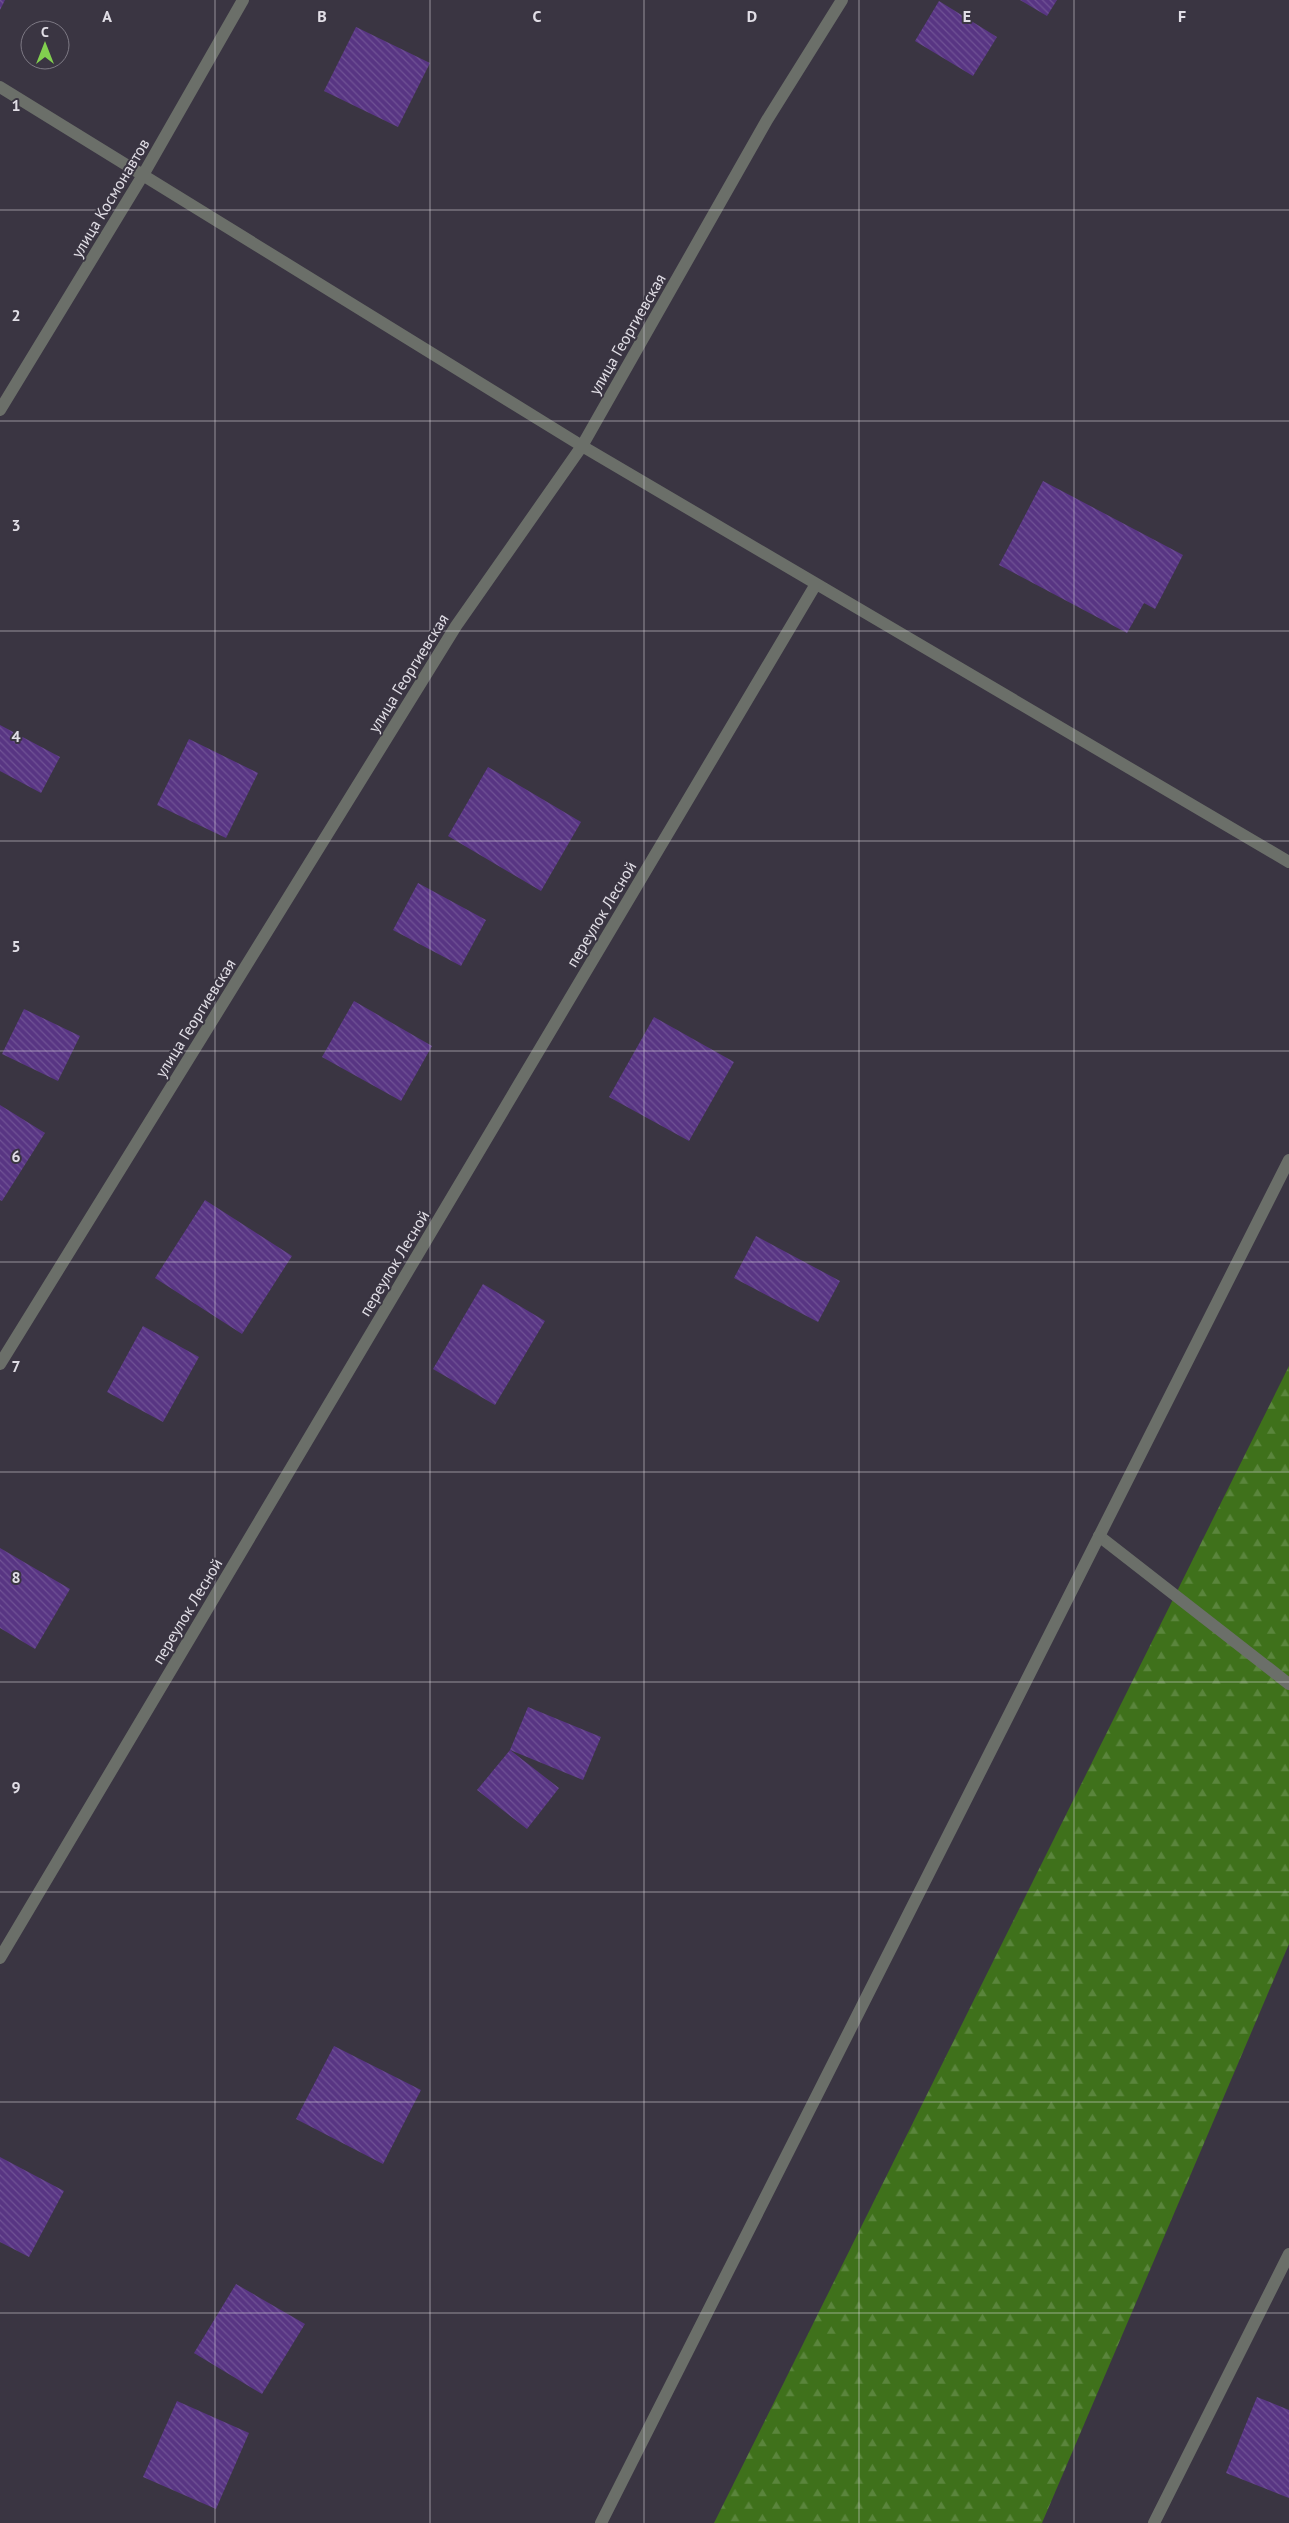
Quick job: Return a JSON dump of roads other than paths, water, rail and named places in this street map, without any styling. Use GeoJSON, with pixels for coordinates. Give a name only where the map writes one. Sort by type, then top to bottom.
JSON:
{"type":"FeatureCollection","features":[{"type":"Feature","properties":{"kind":"street","name":"улица Космонавтов"},"geometry":{"type":"LineString","coordinates":[[0,410],[143,175],[243,0]]}},
{"type":"Feature","properties":{"kind":"street","name":"улица Георгиевская"},"geometry":{"type":"LineString","coordinates":[[0,1364],[456,626],[582,446],[767,120],[842,0]]}},
{"type":"Feature","properties":{"kind":"street"},"geometry":{"type":"LineString","coordinates":[[0,87],[582,446],[1289,862]]}},
{"type":"Feature","properties":{"kind":"street","name":"переулок Лесной"},"geometry":{"type":"LineString","coordinates":[[0,1958],[816,584]]}},
{"type":"Feature","properties":{"kind":"street"},"geometry":{"type":"LineString","coordinates":[[601,2523],[1289,1160]]}},
{"type":"Feature","properties":{"kind":"street"},"geometry":{"type":"LineString","coordinates":[[1099,1536],[1289,1684]]}},
{"type":"Feature","properties":{"kind":"street"},"geometry":{"type":"LineString","coordinates":[[1154,2523],[1289,2254]]}}]}
